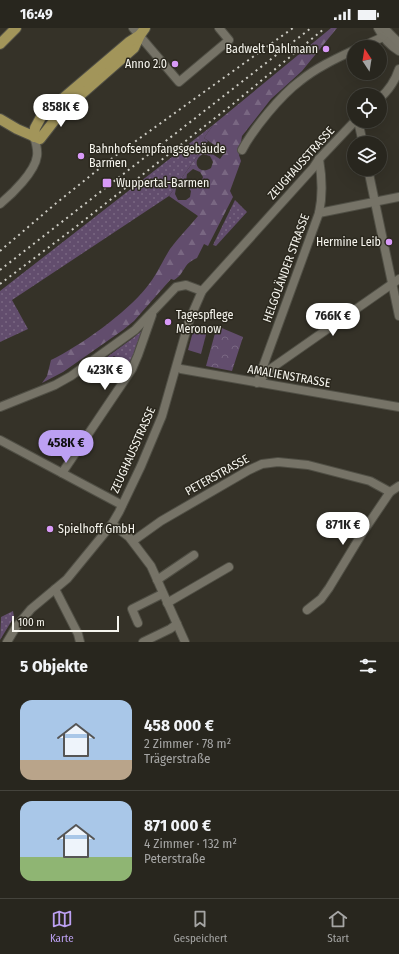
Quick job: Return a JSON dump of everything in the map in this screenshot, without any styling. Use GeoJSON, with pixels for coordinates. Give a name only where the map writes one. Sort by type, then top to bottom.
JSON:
{"type":"FeatureCollection","features":[{"type":"Feature","properties":{"kind":"main road"},"geometry":{"type":"LineString","coordinates":[[0,44],[16,28]]}},
{"type":"Feature","properties":{"kind":"main road"},"geometry":{"type":"LineString","coordinates":[[37,141],[35,128],[42,117],[129,42],[140,30]]}},
{"type":"Feature","properties":{"kind":"main road"},"geometry":{"type":"LineString","coordinates":[[0,120],[37,141]]}},
{"type":"Feature","properties":{"kind":"street"},"geometry":{"type":"LineString","coordinates":[[140,30],[160,60],[179,82],[229,40],[219,28]]}},
{"type":"Feature","properties":{"kind":"street"},"geometry":{"type":"LineString","coordinates":[[370,40],[382,31],[399,31]]}},
{"type":"Feature","properties":{"kind":"street"},"geometry":{"type":"LineString","coordinates":[[382,31],[399,43]]}},
{"type":"Feature","properties":{"kind":"street"},"geometry":{"type":"LineString","coordinates":[[382,31],[391,46],[399,51]]}},
{"type":"Feature","properties":{"kind":"street"},"geometry":{"type":"LineString","coordinates":[[242,150],[250,135],[294,86],[309,74],[347,53]]}},
{"type":"Feature","properties":{"kind":"street"},"geometry":{"type":"LineString","coordinates":[[387,92],[397,81],[399,69]]}},
{"type":"Feature","properties":{"kind":"street","name":"ZEUGHAUSSTRASSE"},"geometry":{"type":"LineString","coordinates":[[7,642],[16,626],[31,609],[67,579],[112,524],[141,466],[162,416],[189,321],[202,291],[320,159],[350,128]]}},
{"type":"Feature","properties":{"kind":"street"},"geometry":{"type":"LineString","coordinates":[[0,204],[34,165],[37,155],[37,141]]}},
{"type":"Feature","properties":{"kind":"street","name":"HELGOLÄNDER STRASSE"},"geometry":{"type":"LineString","coordinates":[[257,383],[319,213],[321,204],[322,176],[320,159]]}},
{"type":"Feature","properties":{"kind":"street"},"geometry":{"type":"LineString","coordinates":[[369,176],[396,281],[399,316]]}},
{"type":"Feature","properties":{"kind":"street"},"geometry":{"type":"LineString","coordinates":[[319,213],[399,197]]}},
{"type":"Feature","properties":{"kind":"street"},"geometry":{"type":"LineString","coordinates":[[257,383],[266,372],[396,281]]}},
{"type":"Feature","properties":{"kind":"street"},"geometry":{"type":"LineString","coordinates":[[0,407],[55,385],[71,376],[135,330],[176,287],[186,285],[202,291]]}},
{"type":"Feature","properties":{"kind":"street"},"geometry":{"type":"LineString","coordinates":[[62,473],[132,369],[153,312]]}},
{"type":"Feature","properties":{"kind":"street","name":"AMALIENSTRASSE"},"geometry":{"type":"LineString","coordinates":[[177,367],[257,383],[399,407]]}},
{"type":"Feature","properties":{"kind":"street"},"geometry":{"type":"LineString","coordinates":[[0,440],[122,505]]}},
{"type":"Feature","properties":{"kind":"street","name":"PETERSTRASSE"},"geometry":{"type":"LineString","coordinates":[[133,541],[161,521],[262,464],[278,462],[308,465],[370,481],[390,492]]}},
{"type":"Feature","properties":{"kind":"street"},"geometry":{"type":"LineString","coordinates":[[307,610],[321,599],[390,492],[399,486]]}},
{"type":"Feature","properties":{"kind":"street"},"geometry":{"type":"LineString","coordinates":[[112,524],[133,541],[151,566],[162,594],[185,642]]}},
{"type":"Feature","properties":{"kind":"street"},"geometry":{"type":"LineString","coordinates":[[157,580],[194,555]]}},
{"type":"Feature","properties":{"kind":"street"},"geometry":{"type":"LineString","coordinates":[[167,603],[229,567]]}},
{"type":"Feature","properties":{"kind":"street"},"geometry":{"type":"LineString","coordinates":[[55,589],[78,634],[80,642]]}},
{"type":"Feature","properties":{"kind":"street"},"geometry":{"type":"LineString","coordinates":[[138,623],[132,609],[162,594]]}},
{"type":"Feature","properties":{"kind":"street"},"geometry":{"type":"LineString","coordinates":[[143,642],[177,624]]}},
{"type":"Feature","properties":{"kind":"green space"},"geometry":{"type":"Polygon","coordinates":[[[331,28],[337,28],[302,71],[271,99],[242,136],[239,155],[241,161],[230,191],[233,197],[208,246],[204,244],[197,258],[192,260],[186,266],[178,277],[174,280],[171,279],[134,321],[63,372],[42,383],[47,376],[51,360],[89,338],[127,308],[137,298],[153,279],[170,249],[198,216],[169,196],[203,148],[220,159],[225,152],[204,138],[213,125],[331,28]],[[203,154],[197,160],[197,164],[200,169],[207,170],[211,168],[213,162],[210,156],[203,154]],[[193,169],[187,174],[186,181],[190,185],[195,186],[201,183],[203,177],[200,172],[193,169]],[[181,185],[176,188],[175,194],[178,200],[186,200],[190,197],[191,191],[186,185],[181,185]]]}},
{"type":"Feature","properties":{"kind":"green space"},"geometry":{"type":"Polygon","coordinates":[[[213,125],[204,138],[208,141],[169,196],[12,300],[28,329],[0,342],[0,291],[213,125]]]}},
{"type":"Feature","properties":{"kind":"green space"},"geometry":{"type":"Polygon","coordinates":[[[235,200],[247,212],[216,246],[213,245],[235,200]]]}},
{"type":"Feature","properties":{"kind":"green space"},"geometry":{"type":"Polygon","coordinates":[[[217,326],[243,337],[232,371],[206,366],[217,326]]]}},
{"type":"Feature","properties":{"kind":"green space"},"geometry":{"type":"Polygon","coordinates":[[[194,328],[207,331],[201,354],[188,350],[194,328]]]}},
{"type":"Feature","properties":{"kind":"green space"},"geometry":{"type":"Polygon","coordinates":[[[144,329],[130,365],[114,356],[99,367],[96,365],[133,338],[144,329]]]}},
{"type":"Feature","properties":{"kind":"green space"},"geometry":{"type":"Polygon","coordinates":[[[13,611],[14,617],[0,640],[1,617],[13,611]]]}},
{"type":"Feature","properties":{"kind":"railway"},"geometry":{"type":"LineString","coordinates":[[0,251],[115,156],[293,28]]}},
{"type":"Feature","properties":{"kind":"railway"},"geometry":{"type":"LineString","coordinates":[[0,270],[311,28]]}},
{"type":"Feature","properties":{"kind":"railway"},"geometry":{"type":"LineString","coordinates":[[0,284],[233,104],[325,28]]}},
{"type":"Feature","properties":{"kind":"place","name":"Badwelt Dahlmann"},"geometry":{"type":"Point","coordinates":[326,49]}},
{"type":"Feature","properties":{"kind":"place","name":"Anno 2.0"},"geometry":{"type":"Point","coordinates":[175,64]}},
{"type":"Feature","properties":{"kind":"place","name":"Bahnhofsempfangsgebäude Barmen"},"geometry":{"type":"Point","coordinates":[81,156]}},
{"type":"Feature","properties":{"kind":"place","name":"Wuppertal-Barmen"},"geometry":{"type":"Point","coordinates":[107,183]}},
{"type":"Feature","properties":{"kind":"place","name":"Hermine Leib"},"geometry":{"type":"Point","coordinates":[389,242]}},
{"type":"Feature","properties":{"kind":"place","name":"Tagespflege Meronow"},"geometry":{"type":"Point","coordinates":[168,322]}},
{"type":"Feature","properties":{"kind":"place","name":"Spielhoff GmbH"},"geometry":{"type":"Point","coordinates":[50,529]}}]}
